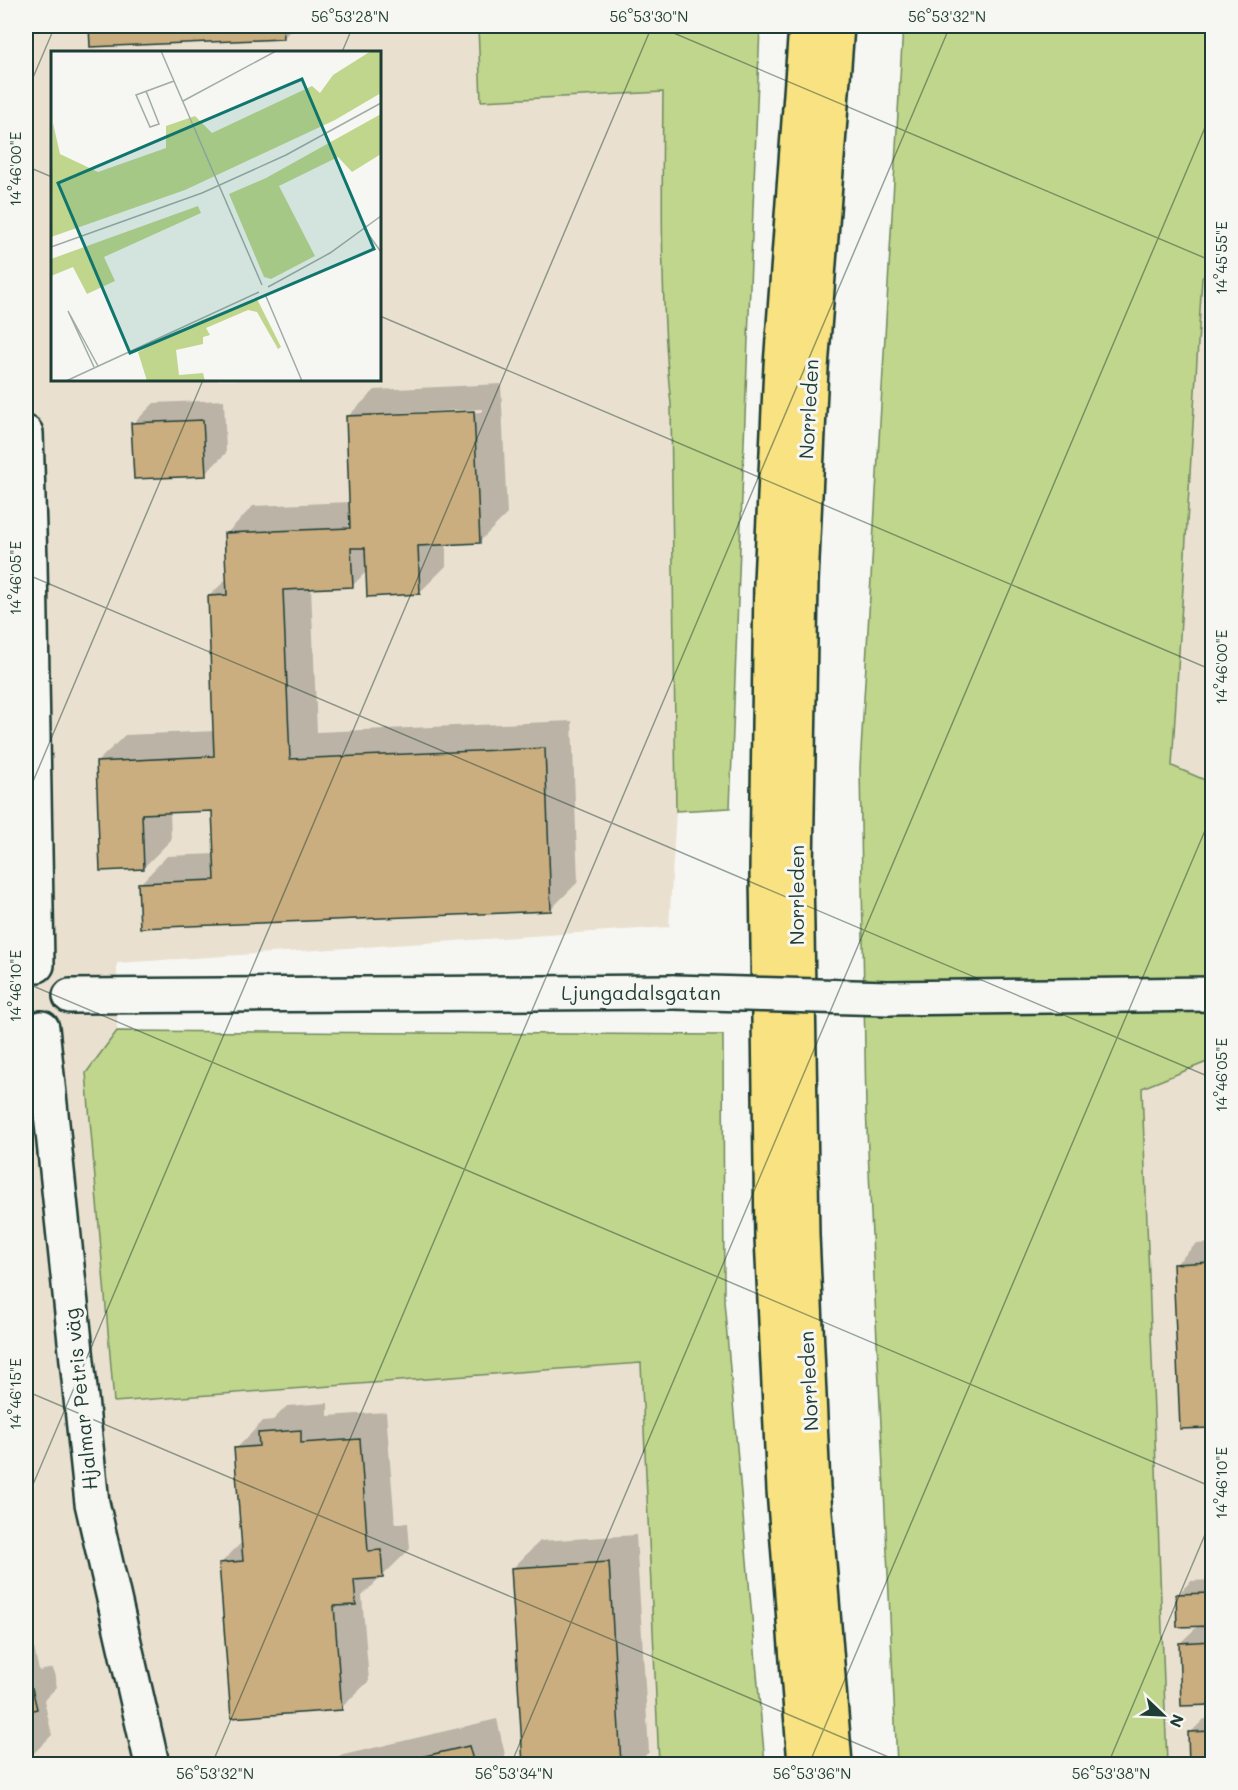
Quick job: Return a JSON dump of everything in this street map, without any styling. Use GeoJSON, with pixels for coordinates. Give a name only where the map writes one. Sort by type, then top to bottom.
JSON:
{"type":"FeatureCollection","features":[{"type":"Feature","properties":{"kind":"highway","name":"Norrleden"},"geometry":{"type":"LineString","coordinates":[[805,1764],[799,1714],[784,1490],[772,1237],[767,871],[771,582],[781,366],[806,26]]}},
{"type":"Feature","properties":{"kind":"highway","name":"Norrleden"},"geometry":{"type":"LineString","coordinates":[[835,1764],[813,1487],[802,1246],[796,870],[801,581],[810,380],[837,26]]}},
{"type":"Feature","properties":{"kind":"street"},"geometry":{"type":"LineString","coordinates":[[26,433],[30,575],[31,966],[45,966],[60,974],[65,980],[70,996],[68,1006],[58,1020],[34,1026]]}},
{"type":"Feature","properties":{"kind":"street","name":"Ljungadalsgatan"},"geometry":{"type":"LineString","coordinates":[[70,996],[674,992],[888,998],[1212,994]]}},
{"type":"Feature","properties":{"kind":"street","name":"Hjalmar Petris väg"},"geometry":{"type":"LineString","coordinates":[[34,1026],[92,1503],[153,1764]]}},
{"type":"Feature","properties":{"kind":"shaded area"},"geometry":{"type":"Polygon","coordinates":[[[26,26],[478,26],[481,101],[663,92],[662,247],[666,353],[671,404],[676,811],[669,927],[117,963],[117,1031],[86,1073],[115,1402],[641,1363],[659,1764],[26,1764],[26,26]]]}},
{"type":"Feature","properties":{"kind":"shaded area"},"geometry":{"type":"Polygon","coordinates":[[[1212,268],[1212,783],[1172,766],[1202,277],[1212,268]]]}},
{"type":"Feature","properties":{"kind":"shaded area"},"geometry":{"type":"Polygon","coordinates":[[[1212,1060],[1212,1764],[1167,1764],[1142,1088],[1212,1060]]]}},
{"type":"Feature","properties":{"kind":"green space"},"geometry":{"type":"Polygon","coordinates":[[[478,26],[760,26],[730,808],[676,811],[671,404],[662,248],[663,92],[481,101],[478,26]]]}},
{"type":"Feature","properties":{"kind":"green space"},"geometry":{"type":"Polygon","coordinates":[[[903,26],[1212,26],[1212,268],[1202,278],[1172,766],[1212,783],[1212,1060],[1142,1088],[1167,1764],[897,1764],[866,1108],[860,768],[903,26]]]}},
{"type":"Feature","properties":{"kind":"green space"},"geometry":{"type":"Polygon","coordinates":[[[117,1031],[723,1035],[724,1301],[765,1764],[659,1764],[641,1363],[114,1402],[86,1073],[117,1031]]]}},
{"type":"Feature","properties":{"kind":"building"},"geometry":{"type":"Polygon","coordinates":[[[89,26],[283,26],[284,39],[90,47],[89,26]]]}},
{"type":"Feature","properties":{"kind":"building"},"geometry":{"type":"Polygon","coordinates":[[[474,411],[480,543],[418,546],[420,594],[367,597],[365,548],[351,548],[353,587],[283,590],[290,759],[545,748],[551,911],[140,928],[138,883],[215,880],[212,811],[142,814],[144,869],[100,871],[96,762],[214,756],[208,596],[227,595],[224,533],[350,528],[346,416],[474,411]]]}},
{"type":"Feature","properties":{"kind":"building"},"geometry":{"type":"Polygon","coordinates":[[[203,420],[206,476],[134,479],[131,423],[203,420]]]}},
{"type":"Feature","properties":{"kind":"building"},"geometry":{"type":"Polygon","coordinates":[[[1212,1262],[1212,1428],[1180,1429],[1173,1264],[1212,1262]]]}},
{"type":"Feature","properties":{"kind":"building"},"geometry":{"type":"Polygon","coordinates":[[[301,1430],[301,1443],[360,1439],[368,1551],[381,1550],[383,1578],[354,1580],[356,1605],[334,1606],[342,1710],[231,1718],[219,1563],[243,1561],[234,1448],[259,1446],[258,1433],[301,1430]]]}},
{"type":"Feature","properties":{"kind":"building"},"geometry":{"type":"Polygon","coordinates":[[[609,1562],[621,1764],[523,1764],[511,1568],[609,1562]]]}},
{"type":"Feature","properties":{"kind":"building"},"geometry":{"type":"Polygon","coordinates":[[[1212,1593],[1212,1626],[1177,1627],[1176,1594],[1212,1593]]]}},
{"type":"Feature","properties":{"kind":"building"},"geometry":{"type":"Polygon","coordinates":[[[1212,1641],[1212,1705],[1181,1706],[1179,1643],[1212,1641]]]}},
{"type":"Feature","properties":{"kind":"building"},"geometry":{"type":"Polygon","coordinates":[[[32,1688],[37,1709],[26,1712],[26,1690],[32,1688]]]}},
{"type":"Feature","properties":{"kind":"building"},"geometry":{"type":"Polygon","coordinates":[[[26,1730],[31,1757],[26,1758],[26,1730]]]}},
{"type":"Feature","properties":{"kind":"building"},"geometry":{"type":"Polygon","coordinates":[[[1212,1731],[1212,1764],[1189,1764],[1188,1732],[1212,1731]]]}},
{"type":"Feature","properties":{"kind":"building"},"geometry":{"type":"Polygon","coordinates":[[[469,1746],[474,1764],[390,1764],[469,1746]]]}}]}
